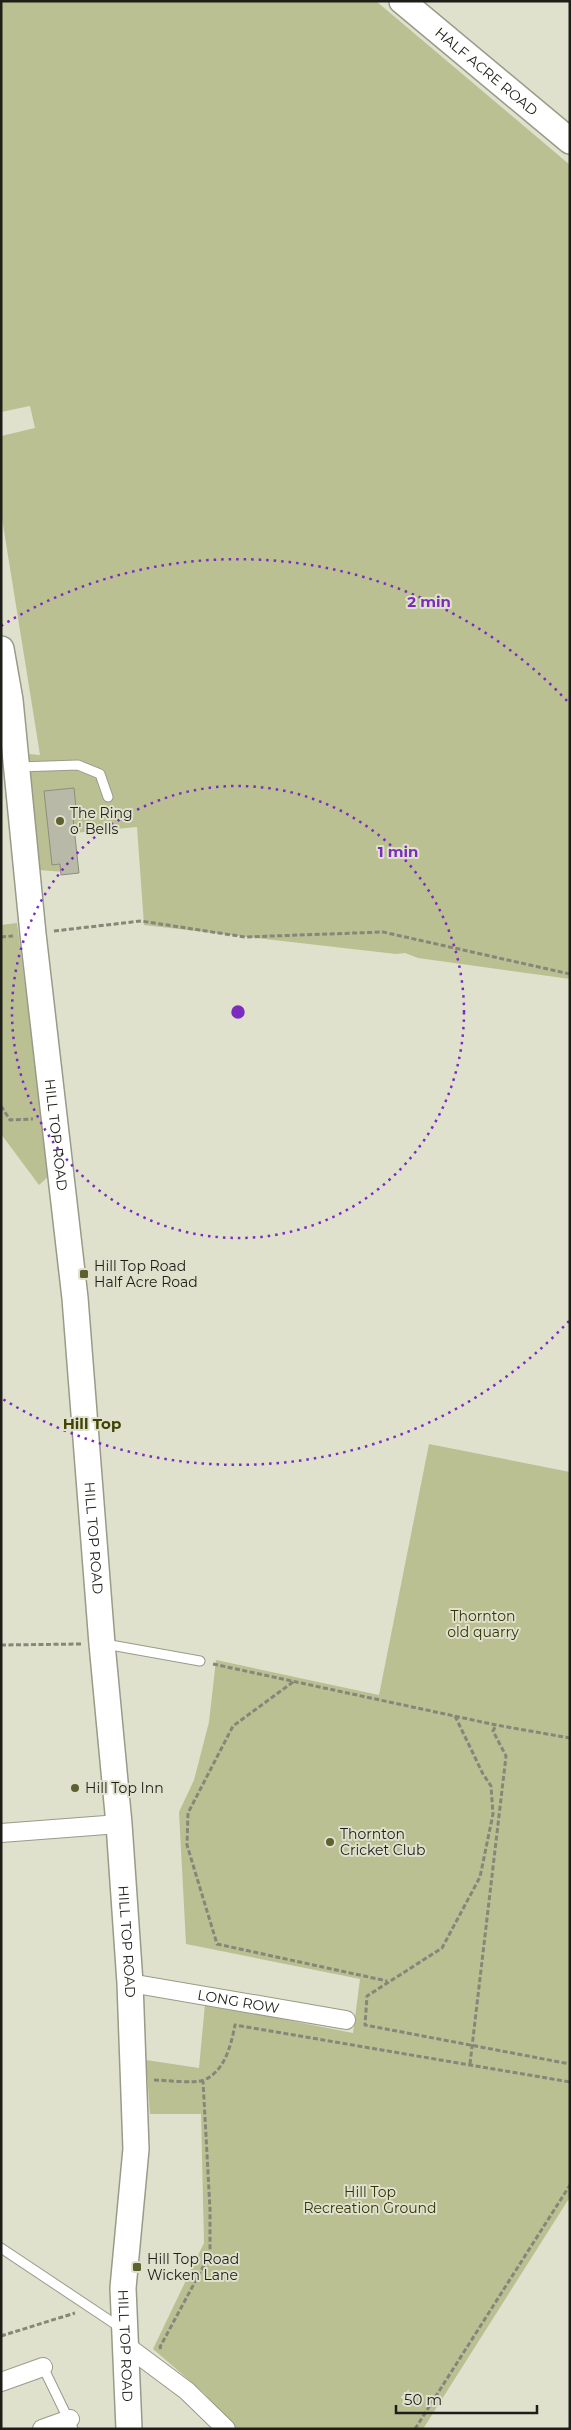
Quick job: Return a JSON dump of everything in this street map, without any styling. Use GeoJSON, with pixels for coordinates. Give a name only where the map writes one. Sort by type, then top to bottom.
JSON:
{"type":"FeatureCollection","features":[{"type":"Feature","properties":{"kind":"street","name":"HALF ACRE ROAD"},"geometry":{"type":"LineString","coordinates":[[402,1],[570,141]]}},
{"type":"Feature","properties":{"kind":"street","name":"HILL TOP ROAD"},"geometry":{"type":"LineString","coordinates":[[1,649],[17,767],[33,934],[75,1298],[102,1644],[119,1824],[130,1982],[136,2149],[123,2288],[129,2429]]}},
{"type":"Feature","properties":{"kind":"street"},"geometry":{"type":"LineString","coordinates":[[1,1833],[119,1824]]}},
{"type":"Feature","properties":{"kind":"street","name":"LONG ROW"},"geometry":{"type":"LineString","coordinates":[[130,1982],[346,2020]]}},
{"type":"Feature","properties":{"kind":"street"},"geometry":{"type":"LineString","coordinates":[[124,2336],[187,2391],[226,2429]]}},
{"type":"Feature","properties":{"kind":"street"},"geometry":{"type":"LineString","coordinates":[[1,2382],[43,2367]]}},
{"type":"Feature","properties":{"kind":"street"},"geometry":{"type":"LineString","coordinates":[[42,2429],[71,2424]]}},
{"type":"Feature","properties":{"kind":"lane"},"geometry":{"type":"LineString","coordinates":[[17,767],[78,765],[100,774],[108,797]]}},
{"type":"Feature","properties":{"kind":"lane"},"geometry":{"type":"LineString","coordinates":[[102,1644],[200,1661]]}},
{"type":"Feature","properties":{"kind":"lane"},"geometry":{"type":"LineString","coordinates":[[1,2248],[90,2308],[124,2336]]}},
{"type":"Feature","properties":{"kind":"lane"},"geometry":{"type":"LineString","coordinates":[[43,2367],[71,2424]]}},
{"type":"Feature","properties":{"kind":"path"},"geometry":{"type":"LineString","coordinates":[[33,934],[141,921],[245,937],[383,932],[570,974]]}},
{"type":"Feature","properties":{"kind":"path"},"geometry":{"type":"LineString","coordinates":[[1,1106],[10,1120],[54,1118]]}},
{"type":"Feature","properties":{"kind":"path"},"geometry":{"type":"LineString","coordinates":[[1,1645],[102,1644]]}},
{"type":"Feature","properties":{"kind":"path"},"geometry":{"type":"LineString","coordinates":[[200,1661],[496,1726],[570,1738]]}},
{"type":"Feature","properties":{"kind":"path"},"geometry":{"type":"LineString","coordinates":[[292,1682],[232,1726],[188,1813],[187,1845],[217,1944],[388,1981]]}},
{"type":"Feature","properties":{"kind":"path"},"geometry":{"type":"LineString","coordinates":[[455,1716],[482,1774],[491,1786],[493,1814],[480,1877],[442,1948],[367,1996],[365,2025],[570,2064]]}},
{"type":"Feature","properties":{"kind":"path"},"geometry":{"type":"LineString","coordinates":[[470,2064],[506,1756],[493,1731],[496,1726]]}},
{"type":"Feature","properties":{"kind":"path"},"geometry":{"type":"LineString","coordinates":[[133,2080],[203,2081],[220,2068],[231,2044],[235,2025],[570,2082]]}},
{"type":"Feature","properties":{"kind":"path"},"geometry":{"type":"LineString","coordinates":[[166,2354],[160,2347],[210,2254],[210,2209],[203,2081]]}},
{"type":"Feature","properties":{"kind":"path"},"geometry":{"type":"LineString","coordinates":[[415,2429],[570,2185]]}},
{"type":"Feature","properties":{"kind":"path"},"geometry":{"type":"LineString","coordinates":[[1,2336],[90,2308]]}},
{"type":"Feature","properties":{"kind":"green space"},"geometry":{"type":"Polygon","coordinates":[[[1,1],[376,1],[570,165],[570,979],[418,958],[405,953],[396,954],[144,925],[137,827],[74,833],[79,873],[38,870],[28,754],[40,755],[1,512],[1,436],[35,428],[30,406],[1,412],[1,1]]]}},
{"type":"Feature","properties":{"kind":"green space"},"geometry":{"type":"Polygon","coordinates":[[[17,923],[50,1175],[39,1185],[1,1134],[1,925],[17,923]]]}},
{"type":"Feature","properties":{"kind":"green space"},"geometry":{"type":"Polygon","coordinates":[[[429,1444],[570,1472],[570,2197],[423,2429],[237,2429],[204,2393],[153,2349],[204,2243],[201,2114],[150,2114],[146,2060],[199,2068],[205,2004],[353,2033],[360,1979],[186,1944],[179,1812],[194,1780],[209,1722],[216,1660],[379,1695],[429,1444]]]}},
{"type":"Feature","properties":{"kind":"building","name":"The Ring o' Bells"},"geometry":{"type":"Polygon","coordinates":[[[74,788],[76,808],[72,809],[79,873],[61,875],[60,864],[52,865],[44,791],[74,788]]]}},
{"type":"Feature","properties":{"kind":"place","name":"The Ring o' Bells"},"geometry":{"type":"Point","coordinates":[60,821]}},
{"type":"Feature","properties":{"kind":"place","name":"Hill Top Road Half Acre Road"},"geometry":{"type":"Point","coordinates":[84,1274]}},
{"type":"Feature","properties":{"kind":"place","name":"Hill Top Inn"},"geometry":{"type":"Point","coordinates":[75,1788]}},
{"type":"Feature","properties":{"kind":"place","name":"Thornton Cricket Club"},"geometry":{"type":"Point","coordinates":[330,1842]}},
{"type":"Feature","properties":{"kind":"place","name":"Hill Top Road Wicken Lane"},"geometry":{"type":"Point","coordinates":[137,2267]}},
{"type":"Feature","properties":{"kind":"district","name":"Hill Top"},"geometry":{"type":"Point","coordinates":[92,1423]}},
{"type":"Feature","properties":{"kind":"park label","name":"Thornton old quarry"},"geometry":{"type":"Point","coordinates":[483,1624]}},
{"type":"Feature","properties":{"kind":"park label","name":"Hill Top Recreation Ground"},"geometry":{"type":"Point","coordinates":[370,2200]}}]}
